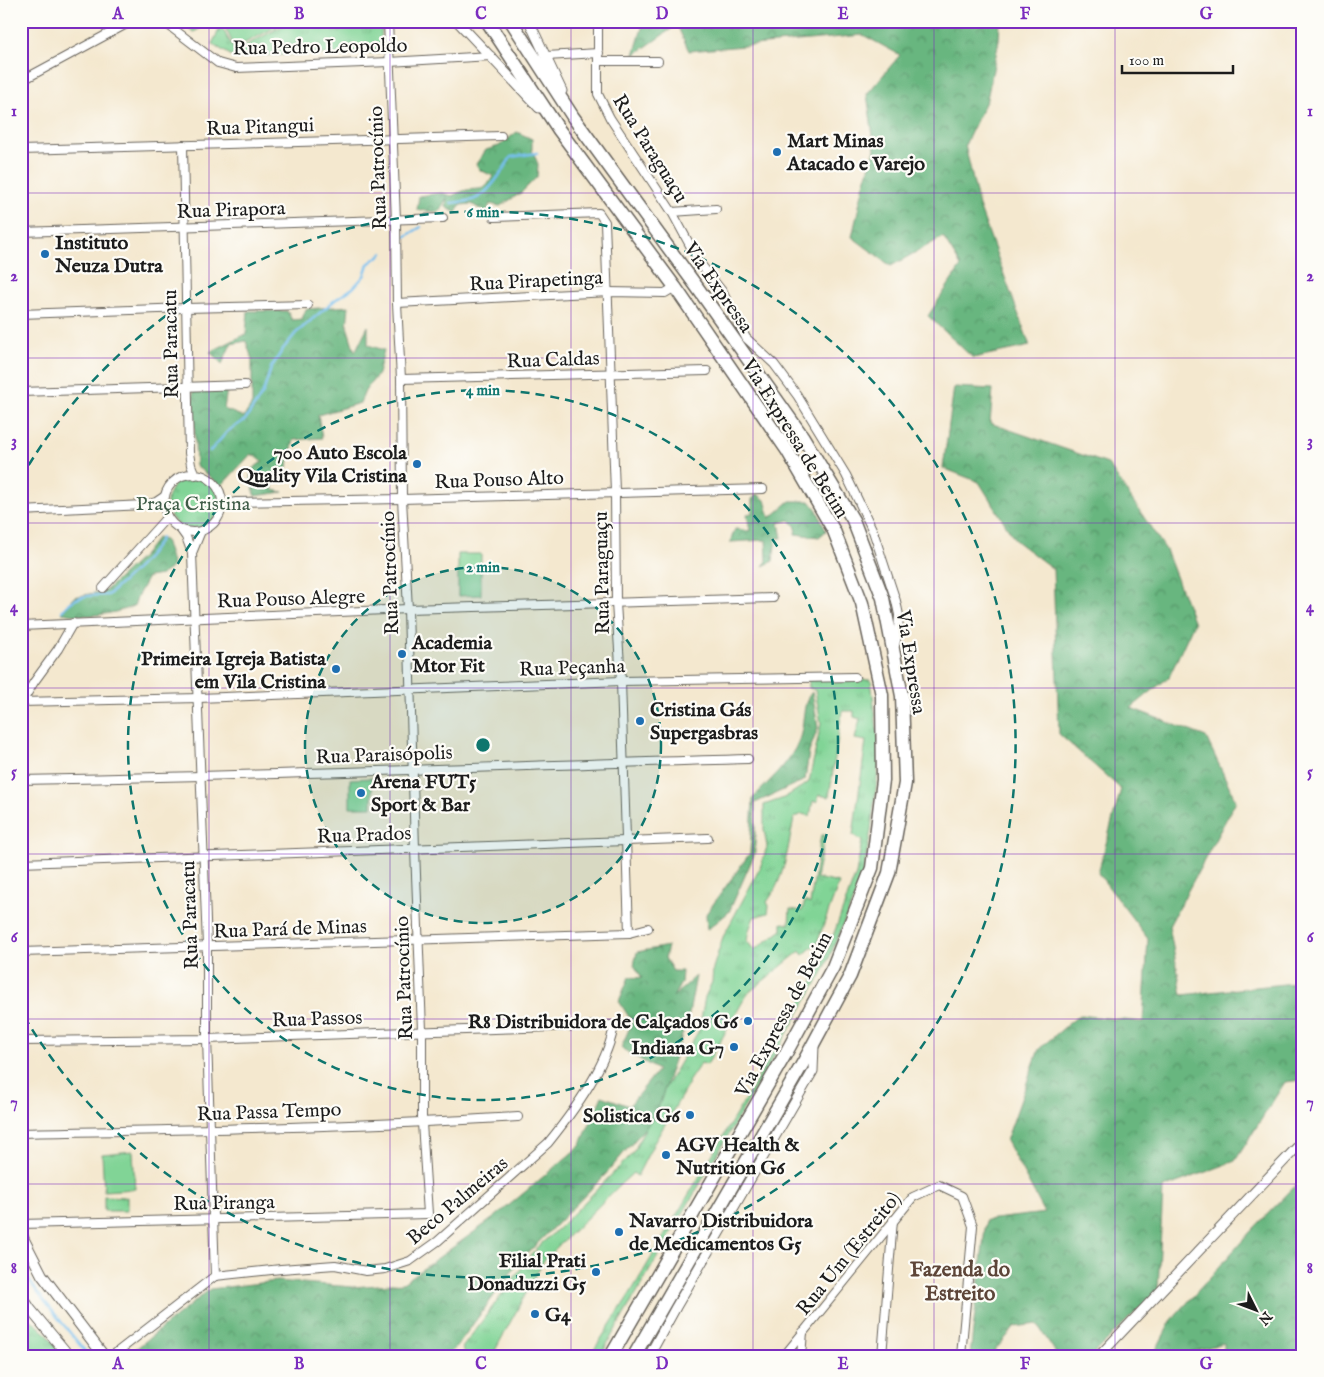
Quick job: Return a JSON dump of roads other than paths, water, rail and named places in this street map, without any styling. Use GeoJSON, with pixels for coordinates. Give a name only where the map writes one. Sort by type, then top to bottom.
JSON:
{"type":"FeatureCollection","features":[{"type":"Feature","properties":{"kind":"highway","name":"Via Expressa de Betim"},"geometry":{"type":"LineString","coordinates":[[487,21],[559,130],[675,287],[787,450],[834,531],[862,603],[882,695],[883,780],[872,868],[833,967],[786,1053],[611,1356]]}},
{"type":"Feature","properties":{"kind":"highway","name":"Via Expressa"},"geometry":{"type":"LineString","coordinates":[[511,21],[573,117],[803,437],[852,520],[883,598],[902,696],[904,783],[889,873],[850,976],[634,1356]]}},
{"type":"Feature","properties":{"kind":"main road"},"geometry":{"type":"LineString","coordinates":[[21,1234],[42,1275],[104,1356]]}},
{"type":"Feature","properties":{"kind":"main road"},"geometry":{"type":"LineString","coordinates":[[21,1295],[26,1309],[69,1356]]}},
{"type":"Feature","properties":{"kind":"street"},"geometry":{"type":"LineString","coordinates":[[21,81],[132,21]]}},
{"type":"Feature","properties":{"kind":"street","name":"Rua Pedro Leopoldo"},"geometry":{"type":"LineString","coordinates":[[163,21],[218,63],[236,68],[491,56]]}},
{"type":"Feature","properties":{"kind":"street","name":"Rua Patrocínio"},"geometry":{"type":"LineString","coordinates":[[388,21],[396,220],[402,499],[408,609],[414,849],[422,1030],[422,1123],[428,1214]]}},
{"type":"Feature","properties":{"kind":"street"},"geometry":{"type":"LineString","coordinates":[[457,21],[559,130]]}},
{"type":"Feature","properties":{"kind":"street"},"geometry":{"type":"LineString","coordinates":[[529,21],[573,117]]}},
{"type":"Feature","properties":{"kind":"street","name":"Rua Paraguaçu"},"geometry":{"type":"LineString","coordinates":[[598,21],[598,94],[606,110],[672,212],[696,257],[722,291],[746,338],[774,364],[797,395],[846,475],[873,530],[899,615],[898,632],[893,652]]}},
{"type":"Feature","properties":{"kind":"street"},"geometry":{"type":"LineString","coordinates":[[546,56],[658,61]]}},
{"type":"Feature","properties":{"kind":"street","name":"Rua Pitangui"},"geometry":{"type":"LineString","coordinates":[[21,150],[501,136]]}},
{"type":"Feature","properties":{"kind":"street","name":"Rua Paracatu"},"geometry":{"type":"LineString","coordinates":[[183,145],[189,453],[195,474]]}},
{"type":"Feature","properties":{"kind":"street"},"geometry":{"type":"LineString","coordinates":[[672,212],[716,209]]}},
{"type":"Feature","properties":{"kind":"street","name":"Rua Paraguaçu"},"geometry":{"type":"LineString","coordinates":[[494,217],[599,213],[605,222],[615,492],[616,603],[621,681],[629,933]]}},
{"type":"Feature","properties":{"kind":"street","name":"Rua Pirapora"},"geometry":{"type":"LineString","coordinates":[[21,232],[443,218]]}},
{"type":"Feature","properties":{"kind":"street","name":"Rua Pirapetinga"},"geometry":{"type":"LineString","coordinates":[[397,303],[608,292],[664,294],[675,287]]}},
{"type":"Feature","properties":{"kind":"street"},"geometry":{"type":"LineString","coordinates":[[21,314],[308,305]]}},
{"type":"Feature","properties":{"kind":"street"},"geometry":{"type":"LineString","coordinates":[[737,345],[774,364]]}},
{"type":"Feature","properties":{"kind":"street","name":"Rua Caldas"},"geometry":{"type":"LineString","coordinates":[[400,379],[707,371]]}},
{"type":"Feature","properties":{"kind":"street"},"geometry":{"type":"LineString","coordinates":[[21,392],[245,385]]}},
{"type":"Feature","properties":{"kind":"street","name":"Rua Paracatu"},"geometry":{"type":"LineString","coordinates":[[184,476],[189,453]]}},
{"type":"Feature","properties":{"kind":"street"},"geometry":{"type":"LineString","coordinates":[[144,505],[158,508],[181,530],[201,531],[207,529],[218,519],[222,505],[218,488],[204,476],[195,474],[184,476],[172,484],[165,496],[164,505],[167,515]]}},
{"type":"Feature","properties":{"kind":"street","name":"Rua Pouso Alto"},"geometry":{"type":"LineString","coordinates":[[222,505],[236,502],[763,488]]}},
{"type":"Feature","properties":{"kind":"street","name":"Rua Pouso Alto"},"geometry":{"type":"LineString","coordinates":[[220,495],[236,502]]}},
{"type":"Feature","properties":{"kind":"street"},"geometry":{"type":"LineString","coordinates":[[21,511],[144,505],[156,502],[165,496]]}},
{"type":"Feature","properties":{"kind":"street"},"geometry":{"type":"LineString","coordinates":[[103,588],[167,515]]}},
{"type":"Feature","properties":{"kind":"street","name":"Rua Paracatu"},"geometry":{"type":"LineString","coordinates":[[181,530],[192,553],[199,698],[199,777],[207,946],[207,1039],[215,1276]]}},
{"type":"Feature","properties":{"kind":"street","name":"Rua Paracatu"},"geometry":{"type":"LineString","coordinates":[[192,553],[201,531]]}},
{"type":"Feature","properties":{"kind":"street","name":"Rua Pouso Alegre"},"geometry":{"type":"LineString","coordinates":[[21,626],[408,609],[773,598]]}},
{"type":"Feature","properties":{"kind":"street"},"geometry":{"type":"LineString","coordinates":[[22,702],[34,682],[58,650],[72,623]]}},
{"type":"Feature","properties":{"kind":"street","name":"Rua Peçanha"},"geometry":{"type":"LineString","coordinates":[[22,702],[199,698],[621,681],[855,677]]}},
{"type":"Feature","properties":{"kind":"street","name":"Rua Paraisópolis"},"geometry":{"type":"LineString","coordinates":[[21,780],[199,777],[330,771],[748,759]]}},
{"type":"Feature","properties":{"kind":"street","name":"Rua Prados"},"geometry":{"type":"LineString","coordinates":[[21,863],[708,838]]}},
{"type":"Feature","properties":{"kind":"street","name":"Rua Pará de Minas"},"geometry":{"type":"LineString","coordinates":[[21,952],[629,933],[648,928]]}},
{"type":"Feature","properties":{"kind":"street","name":"Rua Passos"},"geometry":{"type":"LineString","coordinates":[[21,1041],[207,1039],[422,1030],[614,1025]]}},
{"type":"Feature","properties":{"kind":"street","name":"Beco Palmeiras"},"geometry":{"type":"LineString","coordinates":[[215,1276],[281,1268],[334,1266],[366,1271],[386,1269],[410,1260],[438,1241],[548,1143],[563,1125],[597,1072],[612,1041],[614,1025]]}},
{"type":"Feature","properties":{"kind":"street"},"geometry":{"type":"LineString","coordinates":[[649,1356],[813,1071],[814,1042]]}},
{"type":"Feature","properties":{"kind":"street","name":"Rua Passa Tempo"},"geometry":{"type":"LineString","coordinates":[[21,1132],[422,1123],[518,1117]]}},
{"type":"Feature","properties":{"kind":"street"},"geometry":{"type":"LineString","coordinates":[[1100,1356],[1303,1141]]}},
{"type":"Feature","properties":{"kind":"street","name":"Rua Um (Estreito)"},"geometry":{"type":"LineString","coordinates":[[784,1356],[913,1197],[939,1185],[962,1196],[973,1226],[961,1356]]}},
{"type":"Feature","properties":{"kind":"street","name":"Rua Piranga"},"geometry":{"type":"LineString","coordinates":[[21,1224],[428,1214]]}},
{"type":"Feature","properties":{"kind":"street"},"geometry":{"type":"LineString","coordinates":[[882,1356],[893,1220]]}},
{"type":"Feature","properties":{"kind":"street"},"geometry":{"type":"LineString","coordinates":[[112,1356],[215,1276]]}},
{"type":"Feature","properties":{"kind":"street"},"geometry":{"type":"LineString","coordinates":[[801,1356],[803,1332]]}},
{"type":"Feature","properties":{"kind":"waterway"},"geometry":{"type":"LineString","coordinates":[[451,203],[469,201],[480,196],[495,181],[511,157],[537,153]]}},
{"type":"Feature","properties":{"kind":"waterway"},"geometry":{"type":"LineString","coordinates":[[403,238],[421,227]]}},
{"type":"Feature","properties":{"kind":"waterway"},"geometry":{"type":"LineString","coordinates":[[210,451],[228,431],[245,420],[263,393],[271,368],[296,333],[335,300],[353,288],[364,276],[368,264],[383,253]]}},
{"type":"Feature","properties":{"kind":"waterway"},"geometry":{"type":"LineString","coordinates":[[62,611],[71,602],[82,597],[108,595],[144,561],[161,538]]}},
{"type":"Feature","properties":{"kind":"waterway"},"geometry":{"type":"LineString","coordinates":[[21,1269],[88,1355]]}},
{"type":"Feature","properties":{"kind":"place","name":"Mart Minas Atacado e Varejo"},"geometry":{"type":"Point","coordinates":[777,152]}},
{"type":"Feature","properties":{"kind":"place","name":"Instituto Neuza Dutra"},"geometry":{"type":"Point","coordinates":[45,254]}},
{"type":"Feature","properties":{"kind":"place","name":"700 Auto Escola Quality Vila Cristina"},"geometry":{"type":"Point","coordinates":[417,464]}},
{"type":"Feature","properties":{"kind":"place","name":"Academia Mtor Fit"},"geometry":{"type":"Point","coordinates":[402,654]}},
{"type":"Feature","properties":{"kind":"place","name":"Primeira Igreja Batista em Vila Cristina"},"geometry":{"type":"Point","coordinates":[336,669]}},
{"type":"Feature","properties":{"kind":"place","name":"Cristina Gás Supergasbras"},"geometry":{"type":"Point","coordinates":[640,721]}},
{"type":"Feature","properties":{"kind":"place","name":"Arena FUT5 Sport & Bar"},"geometry":{"type":"Point","coordinates":[361,793]}},
{"type":"Feature","properties":{"kind":"place","name":"R8 Distribuidora de Calçados G6"},"geometry":{"type":"Point","coordinates":[748,1021]}},
{"type":"Feature","properties":{"kind":"place","name":"Indiana G7"},"geometry":{"type":"Point","coordinates":[734,1047]}},
{"type":"Feature","properties":{"kind":"place","name":"Solistica G6"},"geometry":{"type":"Point","coordinates":[690,1115]}},
{"type":"Feature","properties":{"kind":"place","name":"AGV Health & Nutrition G6"},"geometry":{"type":"Point","coordinates":[666,1155]}},
{"type":"Feature","properties":{"kind":"place","name":"Navarro Distribuidora de Medicamentos G5"},"geometry":{"type":"Point","coordinates":[619,1232]}},
{"type":"Feature","properties":{"kind":"place","name":"Filial Prati Donaduzzi G5"},"geometry":{"type":"Point","coordinates":[596,1272]}},
{"type":"Feature","properties":{"kind":"place","name":"G4"},"geometry":{"type":"Point","coordinates":[535,1314]}},
{"type":"Feature","properties":{"kind":"district","name":"Fazenda do Estreito"},"geometry":{"type":"Point","coordinates":[960,1281]}},
{"type":"Feature","properties":{"kind":"park label","name":"Praça Cristina"},"geometry":{"type":"Point","coordinates":[193,503]}}]}
